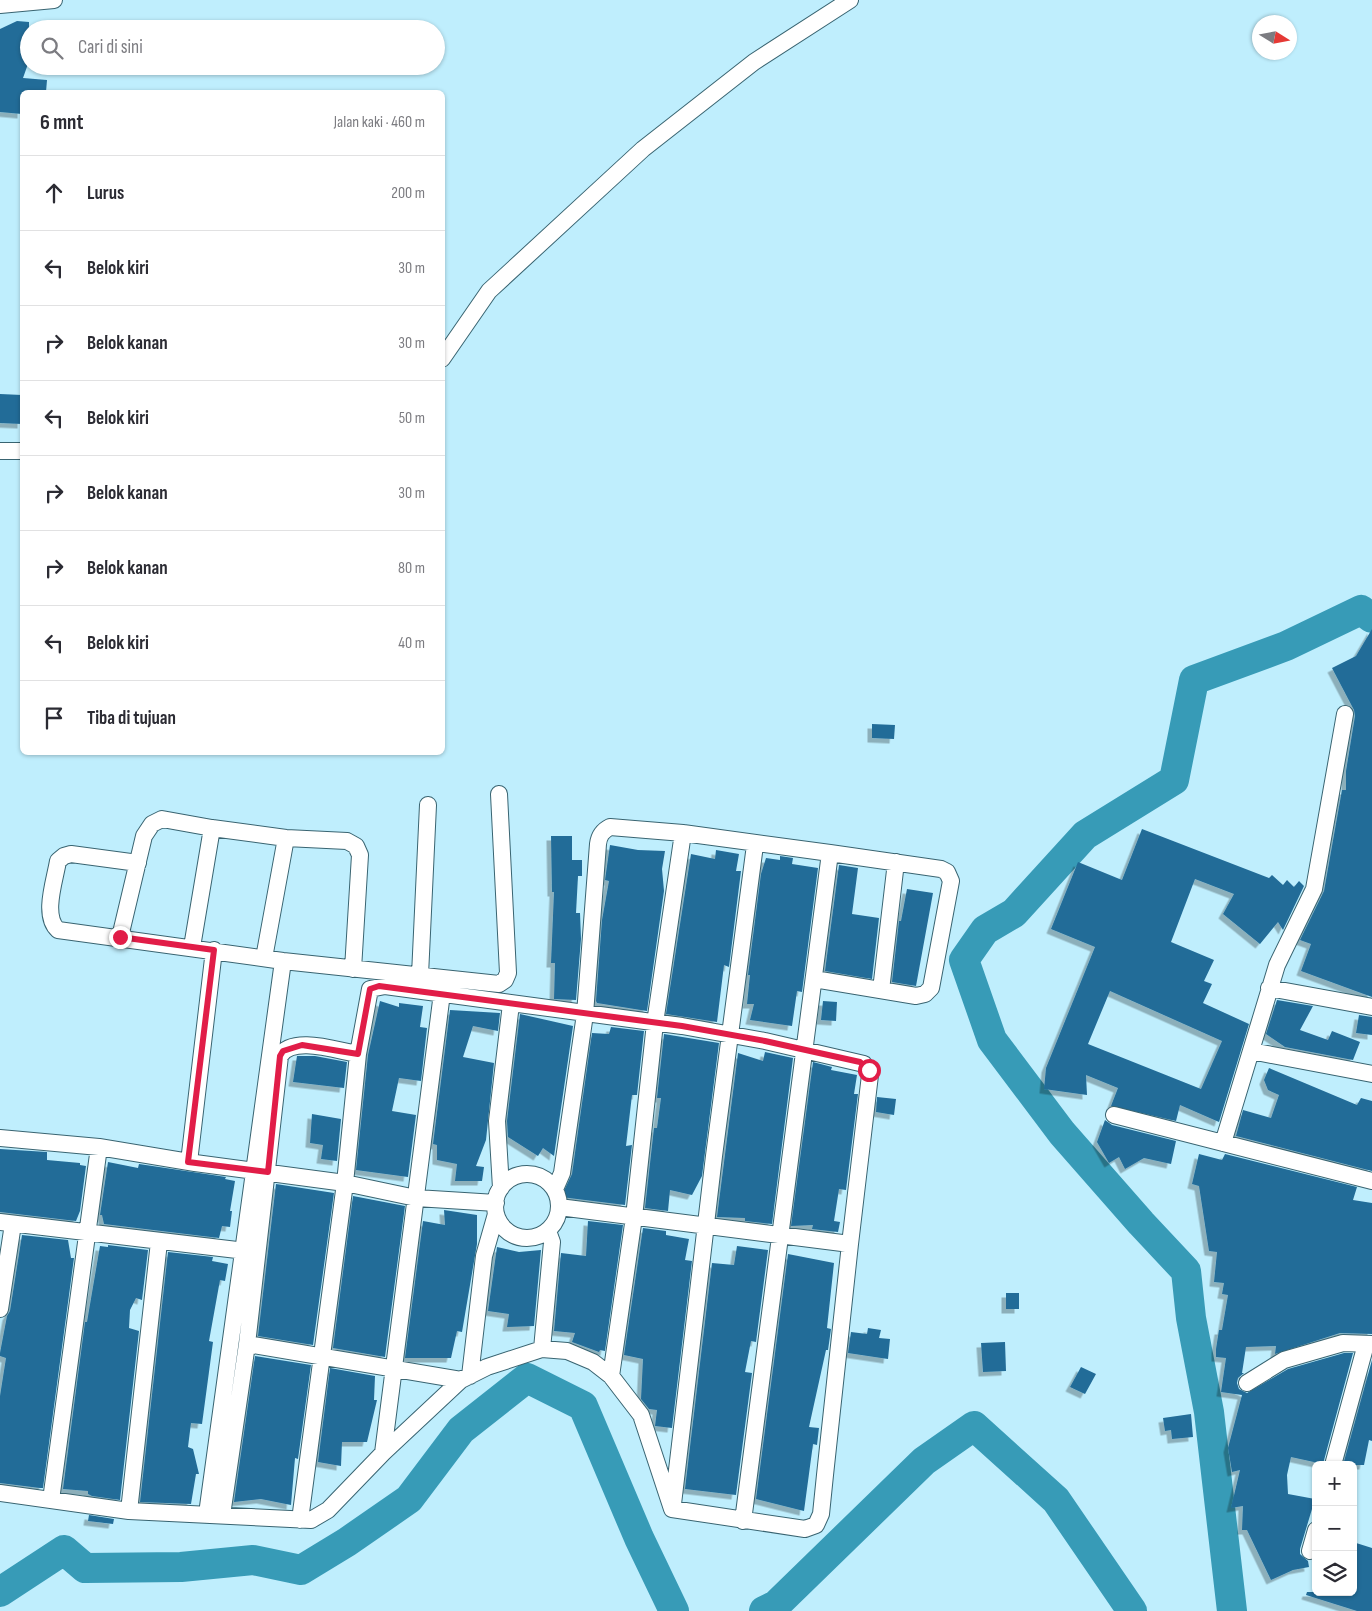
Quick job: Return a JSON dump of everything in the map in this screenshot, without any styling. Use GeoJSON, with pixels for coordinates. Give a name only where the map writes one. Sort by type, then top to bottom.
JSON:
{"type":"FeatureCollection","features":[{"type":"Feature","properties":{"kind":"street"},"geometry":{"type":"LineString","coordinates":[[0,5],[54,0]]}},
{"type":"Feature","properties":{"kind":"street"},"geometry":{"type":"LineString","coordinates":[[445,355],[489,291],[643,149],[754,62],[850,0]]}},
{"type":"Feature","properties":{"kind":"street"},"geometry":{"type":"LineString","coordinates":[[0,450],[20,451]]}},
{"type":"Feature","properties":{"kind":"street"},"geometry":{"type":"LineString","coordinates":[[1223,1143],[1269,988],[1288,939],[1314,889],[1345,714]]}},
{"type":"Feature","properties":{"kind":"street"},"geometry":{"type":"LineString","coordinates":[[138,863],[71,854],[64,856],[58,861],[50,912],[53,926],[58,930],[214,950],[282,961],[499,984],[505,980],[508,973],[499,794]]}},
{"type":"Feature","properties":{"kind":"street"},"geometry":{"type":"LineString","coordinates":[[420,975],[428,805]]}},
{"type":"Feature","properties":{"kind":"street"},"geometry":{"type":"LineString","coordinates":[[120,937],[144,836],[152,824],[162,819],[286,838],[347,841],[356,846],[360,855],[358,970],[352,1032]]}},
{"type":"Feature","properties":{"kind":"street"},"geometry":{"type":"LineString","coordinates":[[555,1190],[562,1173],[585,1014],[600,835],[610,827],[683,833],[755,845],[896,862],[941,869],[947,872],[952,881],[931,988],[925,994],[916,996],[814,979]]}},
{"type":"Feature","properties":{"kind":"street"},"geometry":{"type":"LineString","coordinates":[[192,947],[212,828]]}},
{"type":"Feature","properties":{"kind":"street"},"geometry":{"type":"LineString","coordinates":[[611,1376],[634,1217],[655,1022],[683,833]]}},
{"type":"Feature","properties":{"kind":"street"},"geometry":{"type":"LineString","coordinates":[[264,958],[286,838]]}},
{"type":"Feature","properties":{"kind":"street"},"geometry":{"type":"LineString","coordinates":[[672,1508],[755,845]]}},
{"type":"Feature","properties":{"kind":"street"},"geometry":{"type":"LineString","coordinates":[[743,1521],[806,1050],[830,853]]}},
{"type":"Feature","properties":{"kind":"street"},"geometry":{"type":"LineString","coordinates":[[881,990],[896,862]]}},
{"type":"Feature","properties":{"kind":"street"},"geometry":{"type":"LineString","coordinates":[[188,1162],[214,950]]}},
{"type":"Feature","properties":{"kind":"street"},"geometry":{"type":"LineString","coordinates":[[261,1171],[282,961]]}},
{"type":"Feature","properties":{"kind":"street"},"geometry":{"type":"LineString","coordinates":[[300,1520],[345,1183],[358,1054],[370,989],[385,986],[655,1022],[730,1034],[860,1062],[869,1070],[819,1519],[816,1525],[805,1530],[672,1508]]}},
{"type":"Feature","properties":{"kind":"street"},"geometry":{"type":"LineString","coordinates":[[1269,988],[1372,1008]]}},
{"type":"Feature","properties":{"kind":"street"},"geometry":{"type":"LineString","coordinates":[[383,1453],[442,993]]}},
{"type":"Feature","properties":{"kind":"street"},"geometry":{"type":"LineString","coordinates":[[465,1378],[484,1256],[497,1202],[497,1121],[511,1004]]}},
{"type":"Feature","properties":{"kind":"street"},"geometry":{"type":"LineString","coordinates":[[214,1515],[261,1171],[280,1056],[283,1051],[302,1045],[358,1054]]}},
{"type":"Feature","properties":{"kind":"street"},"geometry":{"type":"LineString","coordinates":[[1251,1051],[1372,1074]]}},
{"type":"Feature","properties":{"kind":"street"},"geometry":{"type":"LineString","coordinates":[[1114,1115],[1372,1181]]}},
{"type":"Feature","properties":{"kind":"street"},"geometry":{"type":"LineString","coordinates":[[0,1138],[99,1147],[188,1162],[345,1183],[416,1198],[497,1202]]}},
{"type":"Feature","properties":{"kind":"street"},"geometry":{"type":"LineString","coordinates":[[51,1500],[99,1147]]}},
{"type":"Feature","properties":{"kind":"street"},"geometry":{"type":"LineString","coordinates":[[524,1174],[542,1177],[555,1190],[559,1207],[558,1216],[548,1231],[530,1238],[513,1235],[505,1230],[497,1202],[515,1176],[524,1174]]}},
{"type":"Feature","properties":{"kind":"street"},"geometry":{"type":"LineString","coordinates":[[559,1207],[850,1244]]}},
{"type":"Feature","properties":{"kind":"street"},"geometry":{"type":"LineString","coordinates":[[0,1309],[6,1223],[250,1252]]}},
{"type":"Feature","properties":{"kind":"street"},"geometry":{"type":"LineString","coordinates":[[542,1349],[552,1242],[548,1231]]}},
{"type":"Feature","properties":{"kind":"street"},"geometry":{"type":"LineString","coordinates":[[130,1511],[159,1242]]}},
{"type":"Feature","properties":{"kind":"street"},"geometry":{"type":"LineString","coordinates":[[214,1515],[247,1344],[250,1252]]}},
{"type":"Feature","properties":{"kind":"street"},"geometry":{"type":"LineString","coordinates":[[1247,1383],[1284,1360],[1343,1343],[1369,1344],[1334,1461]]}},
{"type":"Feature","properties":{"kind":"street"},"geometry":{"type":"LineString","coordinates":[[247,1344],[394,1369],[465,1378]]}},
{"type":"Feature","properties":{"kind":"street"},"geometry":{"type":"LineString","coordinates":[[0,1493],[130,1511],[300,1520],[319,1517],[383,1453],[465,1378],[487,1367],[542,1349],[567,1351],[593,1362],[611,1376],[642,1415],[672,1508]]}},
{"type":"Feature","properties":{"kind":"street"},"geometry":{"type":"LineString","coordinates":[[1310,1551],[1312,1544]]}},
{"type":"Feature","properties":{"kind":"building"},"geometry":{"type":"Polygon","coordinates":[[[20,21],[20,75],[24,75],[23,78],[47,80],[46,90],[20,90],[20,114],[0,112],[0,29],[20,21]]]}},
{"type":"Feature","properties":{"kind":"building"},"geometry":{"type":"Polygon","coordinates":[[[0,394],[20,395],[20,424],[0,423],[0,394]]]}},
{"type":"Feature","properties":{"kind":"building"},"geometry":{"type":"Polygon","coordinates":[[[1372,629],[1372,997],[1301,971],[1311,944],[1300,940],[1324,891],[1342,790],[1346,790],[1346,771],[1355,716],[1354,710],[1332,668],[1356,656],[1372,629]]]}},
{"type":"Feature","properties":{"kind":"building"},"geometry":{"type":"Polygon","coordinates":[[[872,724],[895,725],[894,739],[872,738],[872,724]]]}},
{"type":"Feature","properties":{"kind":"building"},"geometry":{"type":"Polygon","coordinates":[[[1142,829],[1269,878],[1272,875],[1283,885],[1287,880],[1294,887],[1299,881],[1304,886],[1283,930],[1278,922],[1260,944],[1223,914],[1234,894],[1195,879],[1171,942],[1214,960],[1204,981],[1212,984],[1203,1003],[1249,1024],[1219,1122],[1180,1105],[1176,1121],[1111,1106],[1118,1088],[1086,1075],[1087,1095],[1044,1089],[1046,1068],[1095,947],[1051,929],[1078,862],[1122,880],[1142,829]],[[1110,991],[1088,1044],[1201,1089],[1222,1041],[1110,991]]]}},
{"type":"Feature","properties":{"kind":"building"},"geometry":{"type":"Polygon","coordinates":[[[551,836],[572,836],[572,860],[582,860],[582,876],[578,876],[576,913],[580,913],[581,939],[576,1000],[554,999],[555,963],[551,963],[554,892],[552,892],[551,836]]]}},
{"type":"Feature","properties":{"kind":"building"},"geometry":{"type":"Polygon","coordinates":[[[610,845],[638,850],[665,851],[662,869],[664,891],[647,1011],[597,1003],[596,1001],[602,920],[609,881],[605,880],[610,845]]]}},
{"type":"Feature","properties":{"kind":"building"},"geometry":{"type":"Polygon","coordinates":[[[716,850],[739,854],[736,871],[741,871],[729,967],[724,965],[717,1022],[666,1014],[691,854],[715,859],[716,850]]]}},
{"type":"Feature","properties":{"kind":"building"},"geometry":{"type":"Polygon","coordinates":[[[780,856],[793,858],[792,864],[818,868],[802,992],[797,991],[792,1026],[750,1020],[754,1004],[747,1004],[750,975],[748,975],[761,874],[766,858],[780,860],[780,856]]]}},
{"type":"Feature","properties":{"kind":"building"},"geometry":{"type":"Polygon","coordinates":[[[839,865],[858,868],[852,914],[879,918],[872,979],[825,971],[839,865]]]}},
{"type":"Feature","properties":{"kind":"building"},"geometry":{"type":"Polygon","coordinates":[[[907,889],[933,893],[916,986],[892,982],[899,921],[901,921],[907,889]]]}},
{"type":"Feature","properties":{"kind":"building"},"geometry":{"type":"Polygon","coordinates":[[[1277,1000],[1313,1006],[1300,1030],[1328,1040],[1332,1031],[1360,1042],[1353,1060],[1285,1047],[1266,1034],[1277,1000]]]}},
{"type":"Feature","properties":{"kind":"building"},"geometry":{"type":"Polygon","coordinates":[[[380,1001],[399,1007],[399,1003],[423,1006],[420,1027],[427,1028],[421,1081],[399,1078],[392,1111],[416,1115],[408,1177],[356,1170],[368,1055],[380,1001]]]}},
{"type":"Feature","properties":{"kind":"building"},"geometry":{"type":"Polygon","coordinates":[[[823,1001],[837,1002],[836,1021],[821,1020],[823,1001]]]}},
{"type":"Feature","properties":{"kind":"building"},"geometry":{"type":"Polygon","coordinates":[[[450,1010],[500,1013],[498,1031],[473,1026],[463,1057],[494,1063],[486,1140],[476,1166],[484,1167],[482,1181],[455,1181],[457,1164],[437,1160],[437,1145],[433,1144],[450,1010]]]}},
{"type":"Feature","properties":{"kind":"building"},"geometry":{"type":"Polygon","coordinates":[[[520,1014],[573,1026],[554,1156],[543,1148],[538,1156],[508,1137],[507,1121],[520,1014]]]}},
{"type":"Feature","properties":{"kind":"building"},"geometry":{"type":"Polygon","coordinates":[[[1359,1015],[1372,1017],[1372,1035],[1356,1033],[1359,1015]]]}},
{"type":"Feature","properties":{"kind":"building"},"geometry":{"type":"Polygon","coordinates":[[[611,1027],[644,1031],[637,1095],[632,1095],[626,1146],[632,1145],[625,1205],[561,1197],[572,1174],[592,1033],[609,1034],[611,1027]]]}},
{"type":"Feature","properties":{"kind":"building"},"geometry":{"type":"Polygon","coordinates":[[[664,1034],[719,1043],[702,1176],[692,1195],[670,1190],[668,1211],[645,1208],[654,1128],[657,1128],[661,1098],[657,1098],[664,1034]]]}},
{"type":"Feature","properties":{"kind":"building"},"geometry":{"type":"Polygon","coordinates":[[[765,1052],[793,1058],[772,1224],[745,1221],[745,1218],[717,1217],[738,1053],[763,1061],[765,1052]]]}},
{"type":"Feature","properties":{"kind":"building"},"geometry":{"type":"Polygon","coordinates":[[[297,1056],[315,1056],[347,1062],[344,1088],[293,1082],[297,1056]]]}},
{"type":"Feature","properties":{"kind":"building"},"geometry":{"type":"Polygon","coordinates":[[[813,1062],[832,1067],[831,1070],[857,1075],[854,1094],[858,1094],[846,1190],[839,1189],[834,1221],[840,1222],[838,1232],[812,1229],[813,1225],[791,1226],[813,1062]]]}},
{"type":"Feature","properties":{"kind":"building"},"geometry":{"type":"Polygon","coordinates":[[[1269,1068],[1357,1105],[1361,1098],[1372,1101],[1372,1171],[1236,1136],[1243,1110],[1271,1118],[1279,1095],[1268,1090],[1264,1080],[1269,1068]]]}},
{"type":"Feature","properties":{"kind":"building"},"geometry":{"type":"Polygon","coordinates":[[[877,1097],[896,1099],[894,1115],[876,1112],[877,1097]]]}},
{"type":"Feature","properties":{"kind":"building"},"geometry":{"type":"Polygon","coordinates":[[[312,1114],[341,1119],[337,1161],[321,1159],[323,1145],[310,1143],[312,1114]]]}},
{"type":"Feature","properties":{"kind":"building"},"geometry":{"type":"Polygon","coordinates":[[[1105,1120],[1112,1125],[1176,1141],[1171,1164],[1144,1158],[1125,1169],[1119,1157],[1109,1163],[1097,1142],[1105,1120]]]}},
{"type":"Feature","properties":{"kind":"building"},"geometry":{"type":"Polygon","coordinates":[[[0,1149],[47,1152],[47,1160],[80,1163],[80,1165],[86,1166],[80,1211],[76,1221],[0,1212],[0,1149]]]}},
{"type":"Feature","properties":{"kind":"building"},"geometry":{"type":"Polygon","coordinates":[[[1199,1154],[1222,1160],[1225,1154],[1357,1187],[1353,1200],[1372,1203],[1372,1334],[1340,1333],[1275,1354],[1276,1346],[1246,1347],[1242,1373],[1244,1373],[1238,1378],[1237,1383],[1239,1389],[1247,1393],[1288,1369],[1344,1353],[1353,1353],[1324,1461],[1312,1462],[1291,1457],[1287,1475],[1288,1494],[1312,1498],[1312,1509],[1300,1549],[1300,1554],[1308,1561],[1309,1567],[1293,1570],[1271,1580],[1247,1530],[1242,1530],[1243,1506],[1231,1508],[1240,1470],[1232,1472],[1228,1448],[1242,1395],[1221,1392],[1226,1358],[1216,1357],[1216,1349],[1219,1330],[1222,1330],[1228,1295],[1222,1294],[1224,1283],[1214,1282],[1217,1252],[1209,1251],[1199,1186],[1192,1184],[1199,1154]]]}},
{"type":"Feature","properties":{"kind":"building"},"geometry":{"type":"Polygon","coordinates":[[[108,1162],[138,1168],[139,1164],[226,1177],[225,1179],[235,1181],[230,1211],[232,1211],[230,1227],[222,1226],[219,1238],[104,1224],[102,1215],[100,1215],[108,1162]]]}},
{"type":"Feature","properties":{"kind":"building"},"geometry":{"type":"Polygon","coordinates":[[[276,1184],[334,1193],[313,1345],[258,1336],[276,1184]]]}},
{"type":"Feature","properties":{"kind":"building"},"geometry":{"type":"Polygon","coordinates":[[[353,1196],[405,1206],[385,1357],[333,1348],[353,1196]]]}},
{"type":"Feature","properties":{"kind":"building"},"geometry":{"type":"Polygon","coordinates":[[[444,1210],[477,1215],[477,1244],[462,1332],[457,1331],[451,1358],[405,1358],[423,1221],[445,1225],[444,1210]]]}},
{"type":"Feature","properties":{"kind":"building"},"geometry":{"type":"Polygon","coordinates":[[[588,1221],[623,1225],[605,1351],[600,1350],[599,1352],[572,1342],[575,1333],[554,1331],[561,1253],[586,1256],[588,1221]]]}},
{"type":"Feature","properties":{"kind":"building"},"geometry":{"type":"Polygon","coordinates":[[[643,1228],[666,1231],[666,1235],[689,1239],[685,1260],[692,1261],[672,1428],[655,1426],[657,1410],[649,1409],[641,1399],[643,1359],[624,1355],[643,1228]]]}},
{"type":"Feature","properties":{"kind":"building"},"geometry":{"type":"Polygon","coordinates":[[[22,1235],[68,1240],[71,1258],[74,1258],[43,1488],[0,1483],[0,1396],[6,1358],[0,1356],[0,1353],[7,1316],[10,1311],[22,1235]]]}},
{"type":"Feature","properties":{"kind":"building"},"geometry":{"type":"Polygon","coordinates":[[[108,1245],[148,1250],[142,1300],[136,1298],[130,1310],[129,1328],[139,1331],[120,1500],[92,1496],[88,1494],[88,1491],[63,1489],[85,1322],[87,1322],[100,1246],[108,1247],[108,1245]]]}},
{"type":"Feature","properties":{"kind":"building"},"geometry":{"type":"Polygon","coordinates":[[[737,1246],[768,1250],[756,1342],[751,1341],[745,1372],[752,1373],[736,1495],[685,1489],[712,1263],[734,1265],[737,1246]]]}},
{"type":"Feature","properties":{"kind":"building"},"geometry":{"type":"Polygon","coordinates":[[[497,1247],[519,1252],[541,1250],[534,1326],[507,1327],[509,1314],[488,1311],[497,1247]]]}},
{"type":"Feature","properties":{"kind":"building"},"geometry":{"type":"Polygon","coordinates":[[[168,1252],[213,1257],[212,1261],[228,1264],[225,1281],[220,1280],[209,1341],[213,1342],[202,1424],[191,1423],[188,1447],[193,1449],[199,1474],[196,1474],[191,1504],[140,1502],[168,1252]]]}},
{"type":"Feature","properties":{"kind":"building"},"geometry":{"type":"Polygon","coordinates":[[[788,1254],[834,1263],[827,1328],[831,1329],[828,1350],[826,1350],[809,1427],[819,1428],[817,1445],[813,1444],[804,1511],[756,1499],[788,1254]]]}},
{"type":"Feature","properties":{"kind":"building"},"geometry":{"type":"Polygon","coordinates":[[[1006,1293],[1019,1293],[1019,1309],[1006,1309],[1006,1293]]]}},
{"type":"Feature","properties":{"kind":"building"},"geometry":{"type":"Polygon","coordinates":[[[868,1328],[881,1330],[879,1338],[890,1339],[888,1359],[848,1353],[851,1332],[867,1334],[868,1328]]]}},
{"type":"Feature","properties":{"kind":"building"},"geometry":{"type":"Polygon","coordinates":[[[1005,1342],[1006,1371],[983,1372],[981,1343],[1005,1342]]]}},
{"type":"Feature","properties":{"kind":"building"},"geometry":{"type":"Polygon","coordinates":[[[255,1356],[311,1365],[298,1459],[295,1458],[291,1505],[261,1499],[234,1502],[255,1356]]]}},
{"type":"Feature","properties":{"kind":"building"},"geometry":{"type":"Polygon","coordinates":[[[1372,1360],[1372,1441],[1369,1440],[1364,1465],[1357,1465],[1357,1461],[1344,1461],[1372,1360]]]}},
{"type":"Feature","properties":{"kind":"building"},"geometry":{"type":"Polygon","coordinates":[[[1081,1367],[1096,1374],[1085,1394],[1070,1387],[1081,1367]]]}},
{"type":"Feature","properties":{"kind":"building"},"geometry":{"type":"Polygon","coordinates":[[[330,1368],[375,1376],[374,1400],[377,1400],[367,1442],[342,1442],[341,1466],[318,1462],[330,1368]]]}},
{"type":"Feature","properties":{"kind":"building"},"geometry":{"type":"Polygon","coordinates":[[[1191,1414],[1193,1437],[1172,1439],[1171,1430],[1165,1431],[1163,1418],[1191,1414]]]}},
{"type":"Feature","properties":{"kind":"building"},"geometry":{"type":"Polygon","coordinates":[[[89,1515],[114,1519],[113,1524],[88,1521],[89,1515]]]}},
{"type":"Feature","properties":{"kind":"building"},"geometry":{"type":"Polygon","coordinates":[[[1357,1543],[1372,1548],[1372,1611],[1357,1611],[1306,1595],[1307,1592],[1312,1592],[1312,1596],[1357,1596],[1357,1543]]]}},
{"type":"Feature","properties":{"kind":"waterway"},"geometry":{"type":"LineString","coordinates":[[1232,1611],[1209,1412],[1191,1318],[1186,1271],[1062,1133],[992,1040],[964,960],[985,930],[1014,913],[1085,835],[1174,780],[1194,680],[1286,646],[1361,610],[1372,618]]}},
{"type":"Feature","properties":{"kind":"waterway"},"geometry":{"type":"LineString","coordinates":[[0,1592],[64,1550],[85,1568],[181,1567],[253,1560],[301,1570],[347,1542],[409,1499],[461,1430],[527,1378],[583,1406],[639,1538],[674,1611]]}},
{"type":"Feature","properties":{"kind":"waterway"},"geometry":{"type":"LineString","coordinates":[[764,1611],[776,1605],[924,1461],[974,1426],[1056,1500],[1132,1611]]}},
{"type":"Feature","properties":{"kind":"route"},"geometry":{"type":"LineString","coordinates":[[120,937],[214,950],[188,1162],[268,1172],[280,1056],[288,1047],[302,1045],[358,1054],[370,989],[379,986],[442,993],[730,1034],[860,1062],[867,1066],[869,1070]]}}]}
